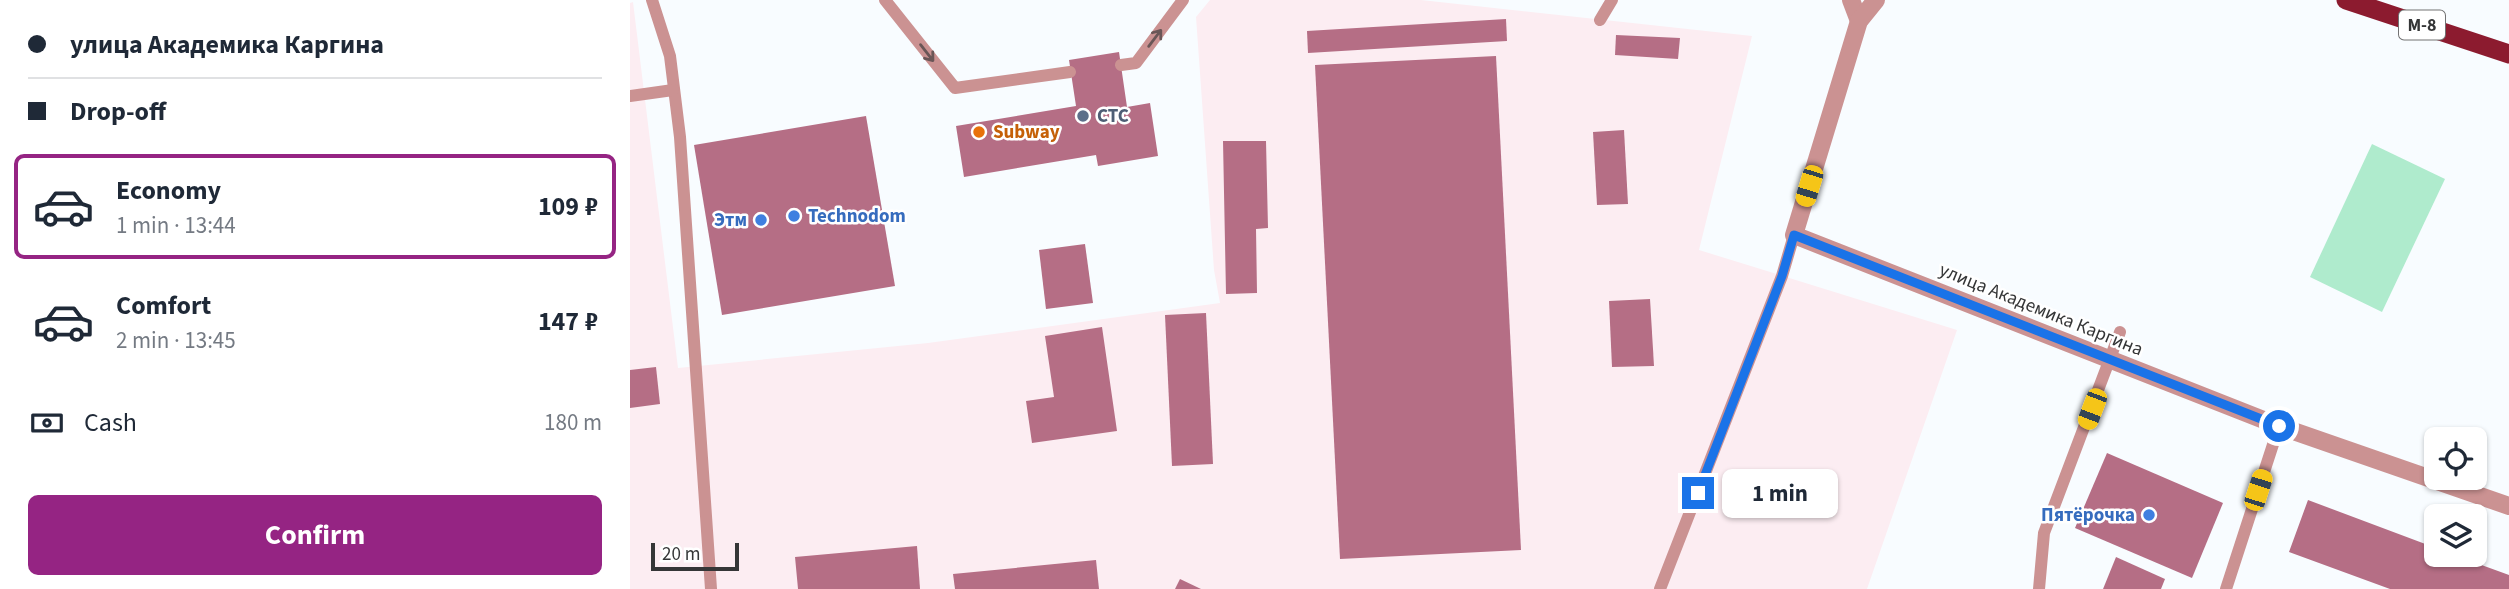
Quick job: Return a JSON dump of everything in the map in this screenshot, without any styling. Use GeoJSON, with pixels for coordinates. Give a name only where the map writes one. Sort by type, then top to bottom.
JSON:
{"type":"FeatureCollection","features":[{"type":"Feature","properties":{"kind":"highway","name":"М-8"},"geometry":{"type":"LineString","coordinates":[[2346,0],[2509,54]]}},
{"type":"Feature","properties":{"kind":"street"},"geometry":{"type":"LineString","coordinates":[[1851,0],[1859,21]]}},
{"type":"Feature","properties":{"kind":"street"},"geometry":{"type":"LineString","coordinates":[[1794,235],[1859,21],[1876,0]]}},
{"type":"Feature","properties":{"kind":"street","name":"улица Академика Каргина"},"geometry":{"type":"LineString","coordinates":[[1794,235],[2279,426],[2509,506]]}},
{"type":"Feature","properties":{"kind":"lane"},"geometry":{"type":"LineString","coordinates":[[652,0],[670,57],[680,136],[711,589]]}},
{"type":"Feature","properties":{"kind":"lane"},"geometry":{"type":"LineString","coordinates":[[885,0],[955,88],[1070,72]]}},
{"type":"Feature","properties":{"kind":"lane"},"geometry":{"type":"LineString","coordinates":[[1121,65],[1136,63],[1183,0]]}},
{"type":"Feature","properties":{"kind":"lane"},"geometry":{"type":"LineString","coordinates":[[1600,20],[1612,0]]}},
{"type":"Feature","properties":{"kind":"lane"},"geometry":{"type":"LineString","coordinates":[[630,96],[673,90]]}},
{"type":"Feature","properties":{"kind":"lane"},"geometry":{"type":"LineString","coordinates":[[1660,589],[1782,276],[1794,235]]}},
{"type":"Feature","properties":{"kind":"lane"},"geometry":{"type":"LineString","coordinates":[[2039,589],[2044,533],[2120,332]]}},
{"type":"Feature","properties":{"kind":"lane"},"geometry":{"type":"LineString","coordinates":[[2227,589],[2279,426]]}},
{"type":"Feature","properties":{"kind":"shaded area"},"geometry":{"type":"Polygon","coordinates":[[[1210,0],[1421,0],[1752,36],[1699,250],[1957,330],[1867,589],[630,589],[630,3],[633,2],[678,368],[928,343],[1220,303],[1214,270],[1196,17],[1210,0]]]}},
{"type":"Feature","properties":{"kind":"green space"},"geometry":{"type":"Polygon","coordinates":[[[2372,144],[2445,179],[2382,312],[2310,277],[2372,144]]]}},
{"type":"Feature","properties":{"kind":"building"},"geometry":{"type":"Polygon","coordinates":[[[1506,19],[1507,41],[1308,53],[1307,31],[1506,19]]]}},
{"type":"Feature","properties":{"kind":"building"},"geometry":{"type":"Polygon","coordinates":[[[1616,35],[1680,38],[1678,59],[1615,55],[1616,35]]]}},
{"type":"Feature","properties":{"kind":"building","name":"СТС"},"geometry":{"type":"Polygon","coordinates":[[[1119,52],[1127,107],[1150,103],[1158,156],[1098,166],[1096,155],[964,177],[956,126],[1076,106],[1069,60],[1119,52]]]}},
{"type":"Feature","properties":{"kind":"building"},"geometry":{"type":"Polygon","coordinates":[[[1496,56],[1521,550],[1340,559],[1315,65],[1496,56]]]}},
{"type":"Feature","properties":{"kind":"building","name":"Technodom"},"geometry":{"type":"Polygon","coordinates":[[[866,116],[895,286],[722,315],[694,145],[866,116]]]}},
{"type":"Feature","properties":{"kind":"building"},"geometry":{"type":"Polygon","coordinates":[[[1624,130],[1628,204],[1597,205],[1593,132],[1624,130]]]}},
{"type":"Feature","properties":{"kind":"building"},"geometry":{"type":"Polygon","coordinates":[[[1223,141],[1266,141],[1268,228],[1256,229],[1257,293],[1226,294],[1223,141]]]}},
{"type":"Feature","properties":{"kind":"building"},"geometry":{"type":"Polygon","coordinates":[[[1085,244],[1093,303],[1046,309],[1039,250],[1085,244]]]}},
{"type":"Feature","properties":{"kind":"building"},"geometry":{"type":"Polygon","coordinates":[[[1650,299],[1654,366],[1612,367],[1609,301],[1650,299]]]}},
{"type":"Feature","properties":{"kind":"building"},"geometry":{"type":"Polygon","coordinates":[[[1206,313],[1213,464],[1172,466],[1165,315],[1206,313]]]}},
{"type":"Feature","properties":{"kind":"building"},"geometry":{"type":"Polygon","coordinates":[[[1102,327],[1117,431],[1032,443],[1026,401],[1054,397],[1045,336],[1102,327]]]}},
{"type":"Feature","properties":{"kind":"building"},"geometry":{"type":"Polygon","coordinates":[[[656,367],[660,404],[630,408],[630,370],[656,367]]]}},
{"type":"Feature","properties":{"kind":"building","name":"Пятёрочка"},"geometry":{"type":"Polygon","coordinates":[[[2107,453],[2223,503],[2192,578],[2075,528],[2107,453]]]}},
{"type":"Feature","properties":{"kind":"building"},"geometry":{"type":"Polygon","coordinates":[[[2308,500],[2424,544],[2424,567],[2487,567],[2509,575],[2509,589],[2390,589],[2289,552],[2308,500]]]}},
{"type":"Feature","properties":{"kind":"building"},"geometry":{"type":"Polygon","coordinates":[[[917,546],[920,589],[798,589],[795,557],[917,546]]]}},
{"type":"Feature","properties":{"kind":"building"},"geometry":{"type":"Polygon","coordinates":[[[2116,557],[2165,579],[2161,589],[2103,589],[2116,557]]]}},
{"type":"Feature","properties":{"kind":"building"},"geometry":{"type":"Polygon","coordinates":[[[1096,560],[1099,589],[955,589],[953,574],[1096,560]]]}},
{"type":"Feature","properties":{"kind":"building"},"geometry":{"type":"Polygon","coordinates":[[[1180,579],[1201,589],[1175,589],[1180,579]]]}},
{"type":"Feature","properties":{"kind":"place","name":"СТС"},"geometry":{"type":"Point","coordinates":[1083,116]}},
{"type":"Feature","properties":{"kind":"place","name":"Subway"},"geometry":{"type":"Point","coordinates":[979,132]}},
{"type":"Feature","properties":{"kind":"place","name":"Technodom"},"geometry":{"type":"Point","coordinates":[794,216]}},
{"type":"Feature","properties":{"kind":"place","name":"Этм"},"geometry":{"type":"Point","coordinates":[761,220]}},
{"type":"Feature","properties":{"kind":"place","name":"Пятёрочка"},"geometry":{"type":"Point","coordinates":[2149,515]}},
{"type":"Feature","properties":{"kind":"route"},"geometry":{"type":"LineString","coordinates":[[1698,493],[1782,276],[1794,235],[2279,426]]}}]}
